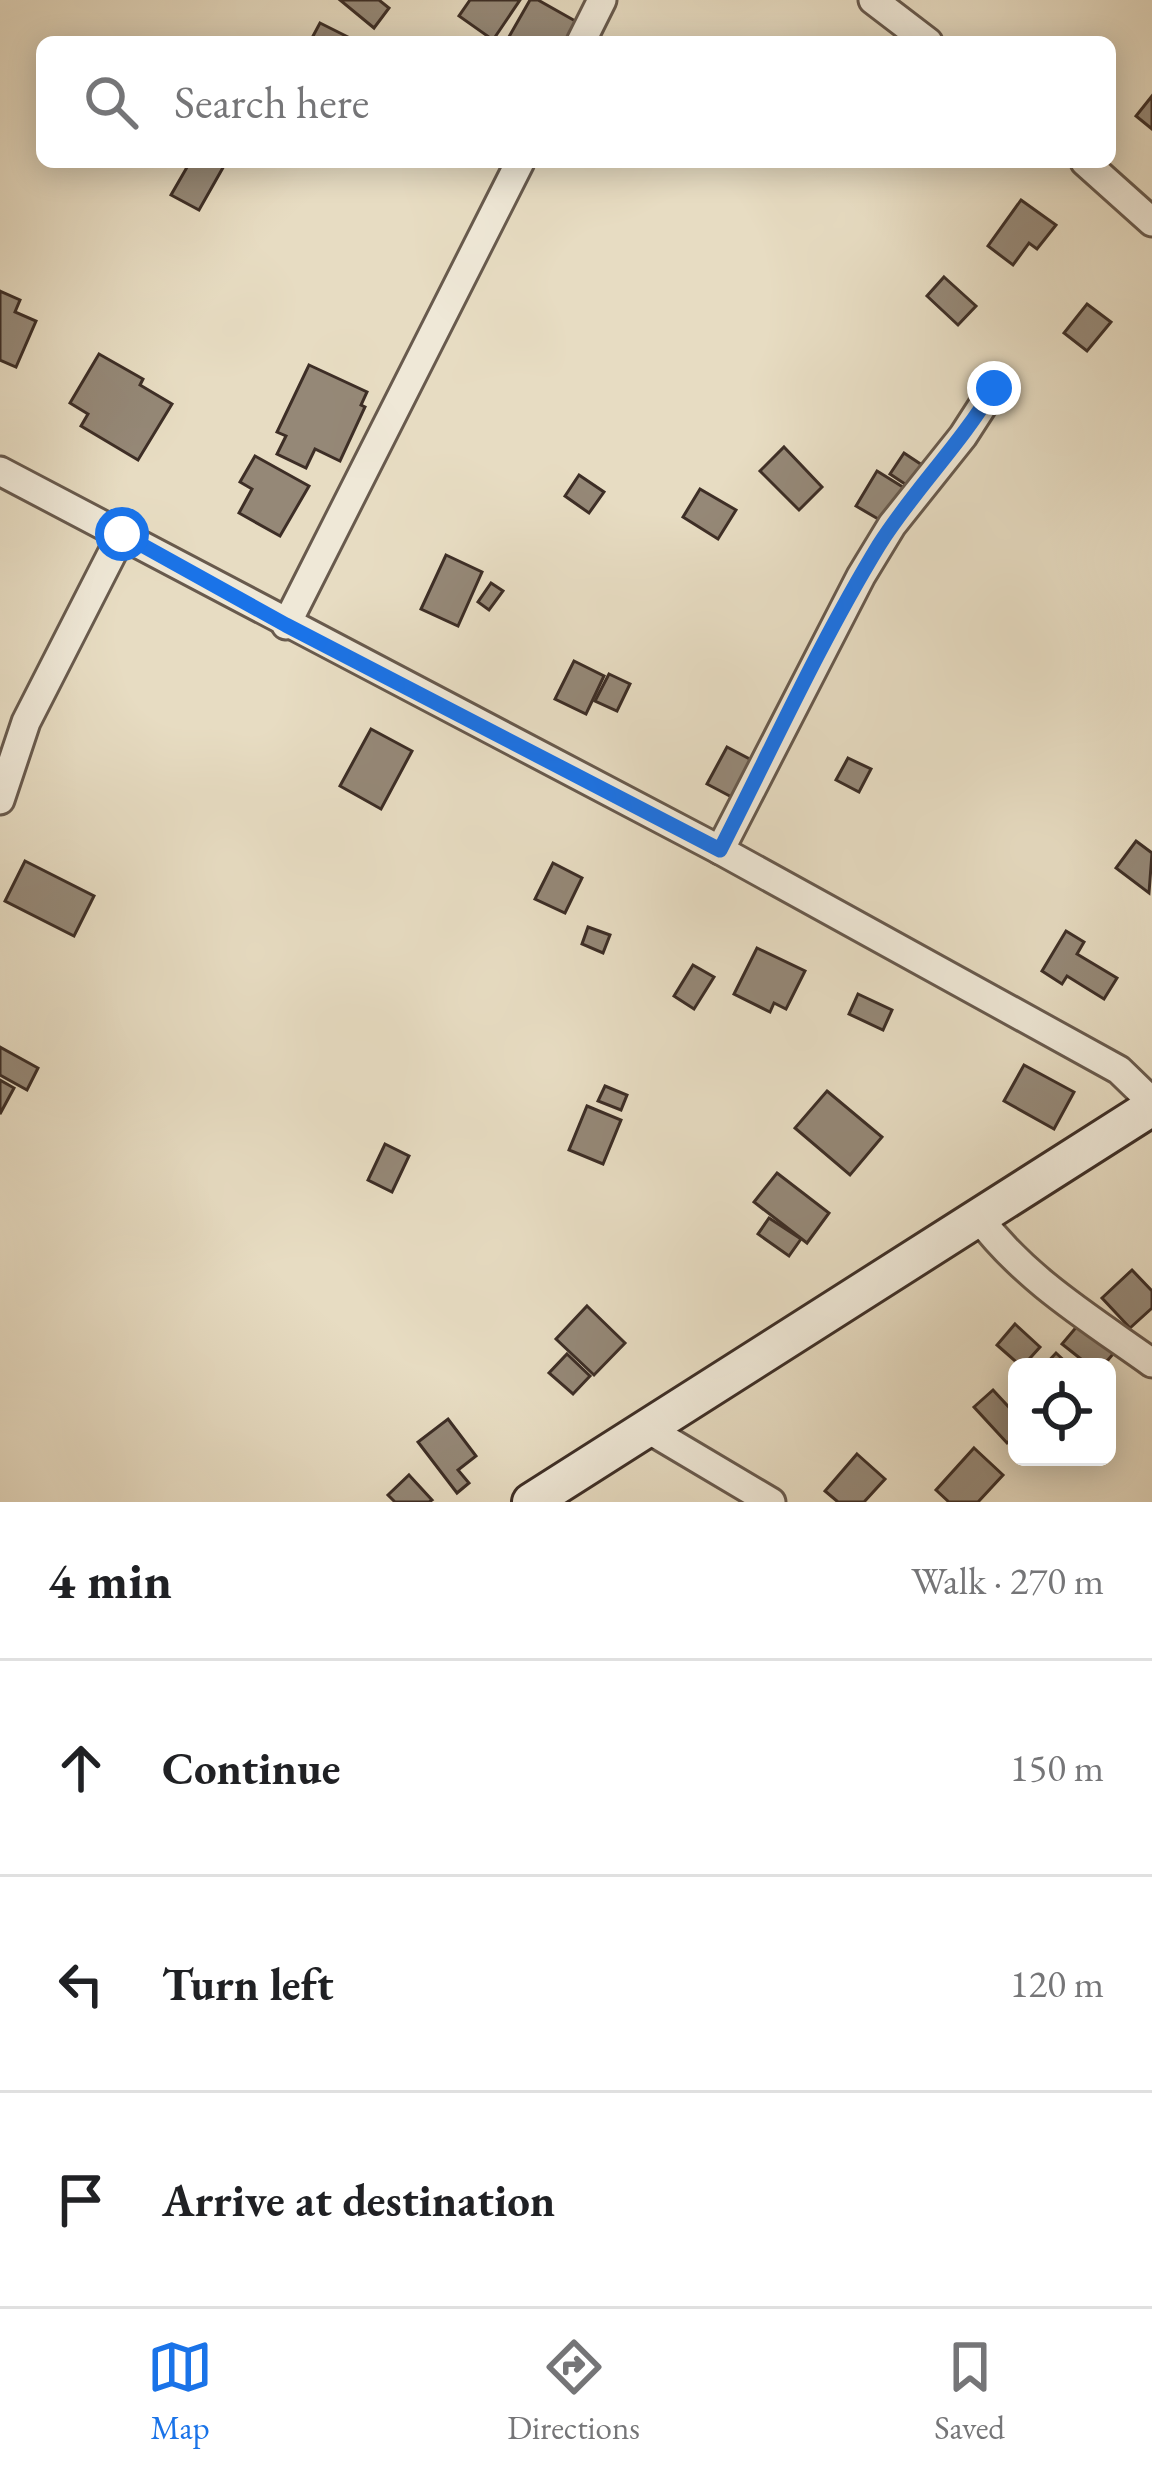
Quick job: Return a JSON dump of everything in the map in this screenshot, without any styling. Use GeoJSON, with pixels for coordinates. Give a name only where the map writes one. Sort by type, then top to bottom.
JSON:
{"type":"FeatureCollection","features":[{"type":"Feature","properties":{"kind":"street"},"geometry":{"type":"LineString","coordinates":[[584,36],[602,0]]}},
{"type":"Feature","properties":{"kind":"street"},"geometry":{"type":"LineString","coordinates":[[873,0],[920,36]]}},
{"type":"Feature","properties":{"kind":"street"},"geometry":{"type":"LineString","coordinates":[[286,625],[517,168]]}},
{"type":"Feature","properties":{"kind":"street"},"geometry":{"type":"LineString","coordinates":[[1092,168],[1152,222]]}},
{"type":"Feature","properties":{"kind":"street"},"geometry":{"type":"LineString","coordinates":[[720,850],[869,562],[994,388]]}},
{"type":"Feature","properties":{"kind":"street"},"geometry":{"type":"LineString","coordinates":[[0,471],[720,850],[1119,1070],[1152,1104],[987,1228],[531,1502]]}},
{"type":"Feature","properties":{"kind":"street"},"geometry":{"type":"LineString","coordinates":[[0,800],[26,722],[122,534]]}},
{"type":"Feature","properties":{"kind":"street"},"geometry":{"type":"LineString","coordinates":[[987,1228],[1055,1296],[1152,1363]]}},
{"type":"Feature","properties":{"kind":"street"},"geometry":{"type":"LineString","coordinates":[[648,1429],[771,1502]]}},
{"type":"Feature","properties":{"kind":"building"},"geometry":{"type":"Polygon","coordinates":[[[340,0],[379,0],[389,8],[374,28],[340,0]]]}},
{"type":"Feature","properties":{"kind":"building"},"geometry":{"type":"Polygon","coordinates":[[[470,0],[520,0],[496,36],[487,36],[459,16],[470,0]]]}},
{"type":"Feature","properties":{"kind":"building"},"geometry":{"type":"Polygon","coordinates":[[[530,0],[577,22],[569,36],[509,36],[530,0]]]}},
{"type":"Feature","properties":{"kind":"building"},"geometry":{"type":"Polygon","coordinates":[[[320,23],[346,36],[313,36],[320,23]]]}},
{"type":"Feature","properties":{"kind":"building"},"geometry":{"type":"Polygon","coordinates":[[[1152,96],[1152,129],[1136,116],[1152,96]]]}},
{"type":"Feature","properties":{"kind":"building"},"geometry":{"type":"Polygon","coordinates":[[[187,168],[223,168],[199,210],[171,195],[187,168]]]}},
{"type":"Feature","properties":{"kind":"building"},"geometry":{"type":"Polygon","coordinates":[[[1021,200],[1056,225],[1037,249],[1029,243],[1013,265],[988,246],[1021,200]]]}},
{"type":"Feature","properties":{"kind":"building"},"geometry":{"type":"Polygon","coordinates":[[[944,277],[976,306],[958,325],[927,296],[944,277]]]}},
{"type":"Feature","properties":{"kind":"building"},"geometry":{"type":"Polygon","coordinates":[[[0,291],[20,300],[15,312],[36,321],[16,367],[0,360],[0,291]]]}},
{"type":"Feature","properties":{"kind":"building"},"geometry":{"type":"Polygon","coordinates":[[[1087,304],[1111,322],[1087,351],[1064,333],[1087,304]]]}},
{"type":"Feature","properties":{"kind":"building"},"geometry":{"type":"Polygon","coordinates":[[[99,354],[143,379],[140,385],[172,404],[138,460],[81,426],[88,414],[70,403],[99,354]]]}},
{"type":"Feature","properties":{"kind":"building"},"geometry":{"type":"Polygon","coordinates":[[[309,365],[367,392],[361,405],[365,407],[340,461],[315,449],[306,468],[277,454],[286,436],[277,432],[309,365]]]}},
{"type":"Feature","properties":{"kind":"building"},"geometry":{"type":"Polygon","coordinates":[[[784,447],[822,487],[799,510],[760,471],[784,447]]]}},
{"type":"Feature","properties":{"kind":"building"},"geometry":{"type":"Polygon","coordinates":[[[904,453],[925,467],[911,488],[890,474],[904,453]]]}},
{"type":"Feature","properties":{"kind":"building"},"geometry":{"type":"Polygon","coordinates":[[[255,456],[309,486],[280,536],[239,513],[252,489],[240,482],[255,456]]]}},
{"type":"Feature","properties":{"kind":"building"},"geometry":{"type":"Polygon","coordinates":[[[877,471],[906,489],[885,523],[856,506],[877,471]]]}},
{"type":"Feature","properties":{"kind":"building"},"geometry":{"type":"Polygon","coordinates":[[[579,475],[604,492],[589,513],[565,496],[579,475]]]}},
{"type":"Feature","properties":{"kind":"building"},"geometry":{"type":"Polygon","coordinates":[[[700,489],[736,510],[718,539],[683,517],[700,489]]]}},
{"type":"Feature","properties":{"kind":"building"},"geometry":{"type":"Polygon","coordinates":[[[446,555],[482,572],[458,626],[421,609],[446,555]]]}},
{"type":"Feature","properties":{"kind":"building"},"geometry":{"type":"Polygon","coordinates":[[[491,583],[503,591],[489,610],[478,602],[491,583]]]}},
{"type":"Feature","properties":{"kind":"building"},"geometry":{"type":"Polygon","coordinates":[[[574,661],[604,676],[586,714],[555,699],[574,661]]]}},
{"type":"Feature","properties":{"kind":"building"},"geometry":{"type":"Polygon","coordinates":[[[609,674],[630,684],[617,711],[595,701],[609,674]]]}},
{"type":"Feature","properties":{"kind":"building"},"geometry":{"type":"Polygon","coordinates":[[[371,729],[412,751],[381,809],[340,786],[371,729]]]}},
{"type":"Feature","properties":{"kind":"building"},"geometry":{"type":"Polygon","coordinates":[[[727,747],[763,766],[743,803],[707,784],[727,747]]]}},
{"type":"Feature","properties":{"kind":"building"},"geometry":{"type":"Polygon","coordinates":[[[848,758],[871,769],[859,792],[836,780],[848,758]]]}},
{"type":"Feature","properties":{"kind":"building"},"geometry":{"type":"Polygon","coordinates":[[[1136,841],[1152,853],[1149,893],[1116,868],[1136,841]]]}},
{"type":"Feature","properties":{"kind":"building"},"geometry":{"type":"Polygon","coordinates":[[[25,861],[94,896],[74,936],[5,901],[25,861]]]}},
{"type":"Feature","properties":{"kind":"building"},"geometry":{"type":"Polygon","coordinates":[[[553,863],[582,878],[565,913],[535,899],[553,863]]]}},
{"type":"Feature","properties":{"kind":"building"},"geometry":{"type":"Polygon","coordinates":[[[588,927],[610,935],[603,953],[582,944],[588,927]]]}},
{"type":"Feature","properties":{"kind":"building"},"geometry":{"type":"Polygon","coordinates":[[[1066,931],[1084,942],[1077,954],[1117,978],[1104,999],[1067,976],[1062,984],[1042,971],[1066,931]]]}},
{"type":"Feature","properties":{"kind":"building"},"geometry":{"type":"Polygon","coordinates":[[[757,948],[805,971],[786,1009],[774,1003],[770,1012],[734,994],[757,948]]]}},
{"type":"Feature","properties":{"kind":"building"},"geometry":{"type":"Polygon","coordinates":[[[693,965],[714,977],[694,1009],[674,996],[693,965]]]}},
{"type":"Feature","properties":{"kind":"building"},"geometry":{"type":"Polygon","coordinates":[[[858,994],[892,1010],[883,1030],[849,1014],[858,994]]]}},
{"type":"Feature","properties":{"kind":"building"},"geometry":{"type":"Polygon","coordinates":[[[0,1047],[38,1068],[27,1090],[0,1075],[0,1047]]]}},
{"type":"Feature","properties":{"kind":"building"},"geometry":{"type":"Polygon","coordinates":[[[1024,1065],[1074,1092],[1054,1129],[1004,1101],[1024,1065]]]}},
{"type":"Feature","properties":{"kind":"building"},"geometry":{"type":"Polygon","coordinates":[[[0,1080],[14,1088],[0,1114],[0,1080]]]}},
{"type":"Feature","properties":{"kind":"building"},"geometry":{"type":"Polygon","coordinates":[[[605,1086],[627,1095],[621,1110],[598,1101],[605,1086]]]}},
{"type":"Feature","properties":{"kind":"building"},"geometry":{"type":"Polygon","coordinates":[[[827,1091],[882,1137],[850,1175],[795,1128],[827,1091]]]}},
{"type":"Feature","properties":{"kind":"building"},"geometry":{"type":"Polygon","coordinates":[[[587,1106],[621,1120],[603,1164],[569,1150],[587,1106]]]}},
{"type":"Feature","properties":{"kind":"building"},"geometry":{"type":"Polygon","coordinates":[[[385,1144],[409,1156],[392,1192],[368,1180],[385,1144]]]}},
{"type":"Feature","properties":{"kind":"building"},"geometry":{"type":"Polygon","coordinates":[[[777,1173],[829,1213],[807,1243],[754,1202],[777,1173]]]}},
{"type":"Feature","properties":{"kind":"building"},"geometry":{"type":"Polygon","coordinates":[[[769,1218],[801,1239],[789,1256],[758,1234],[769,1218]]]}},
{"type":"Feature","properties":{"kind":"building"},"geometry":{"type":"Polygon","coordinates":[[[1132,1270],[1152,1291],[1152,1308],[1130,1328],[1102,1298],[1132,1270]]]}},
{"type":"Feature","properties":{"kind":"building"},"geometry":{"type":"Polygon","coordinates":[[[587,1306],[625,1343],[594,1375],[556,1339],[587,1306]]]}},
{"type":"Feature","properties":{"kind":"building"},"geometry":{"type":"Polygon","coordinates":[[[1084,1318],[1119,1347],[1110,1358],[1080,1358],[1062,1344],[1084,1318]]]}},
{"type":"Feature","properties":{"kind":"building"},"geometry":{"type":"Polygon","coordinates":[[[1015,1324],[1040,1347],[1030,1358],[1012,1358],[997,1345],[1015,1324]]]}},
{"type":"Feature","properties":{"kind":"building"},"geometry":{"type":"Polygon","coordinates":[[[567,1354],[590,1376],[573,1394],[549,1373],[567,1354]]]}},
{"type":"Feature","properties":{"kind":"building"},"geometry":{"type":"Polygon","coordinates":[[[993,1390],[1008,1406],[1008,1442],[1007,1443],[974,1407],[993,1390]]]}},
{"type":"Feature","properties":{"kind":"building"},"geometry":{"type":"Polygon","coordinates":[[[448,1419],[476,1456],[458,1470],[469,1483],[457,1493],[418,1442],[448,1419]]]}},
{"type":"Feature","properties":{"kind":"building"},"geometry":{"type":"Polygon","coordinates":[[[974,1448],[1003,1475],[978,1502],[949,1502],[936,1490],[974,1448]]]}},
{"type":"Feature","properties":{"kind":"building"},"geometry":{"type":"Polygon","coordinates":[[[857,1454],[885,1479],[864,1502],[838,1502],[825,1491],[857,1454]]]}},
{"type":"Feature","properties":{"kind":"building"},"geometry":{"type":"Polygon","coordinates":[[[409,1475],[432,1500],[395,1502],[388,1495],[409,1475]]]}},
{"type":"Feature","properties":{"kind":"route"},"geometry":{"type":"LineString","coordinates":[[122,534],[286,625],[720,850],[861,576],[892,525],[963,436],[994,388]]}}]}
